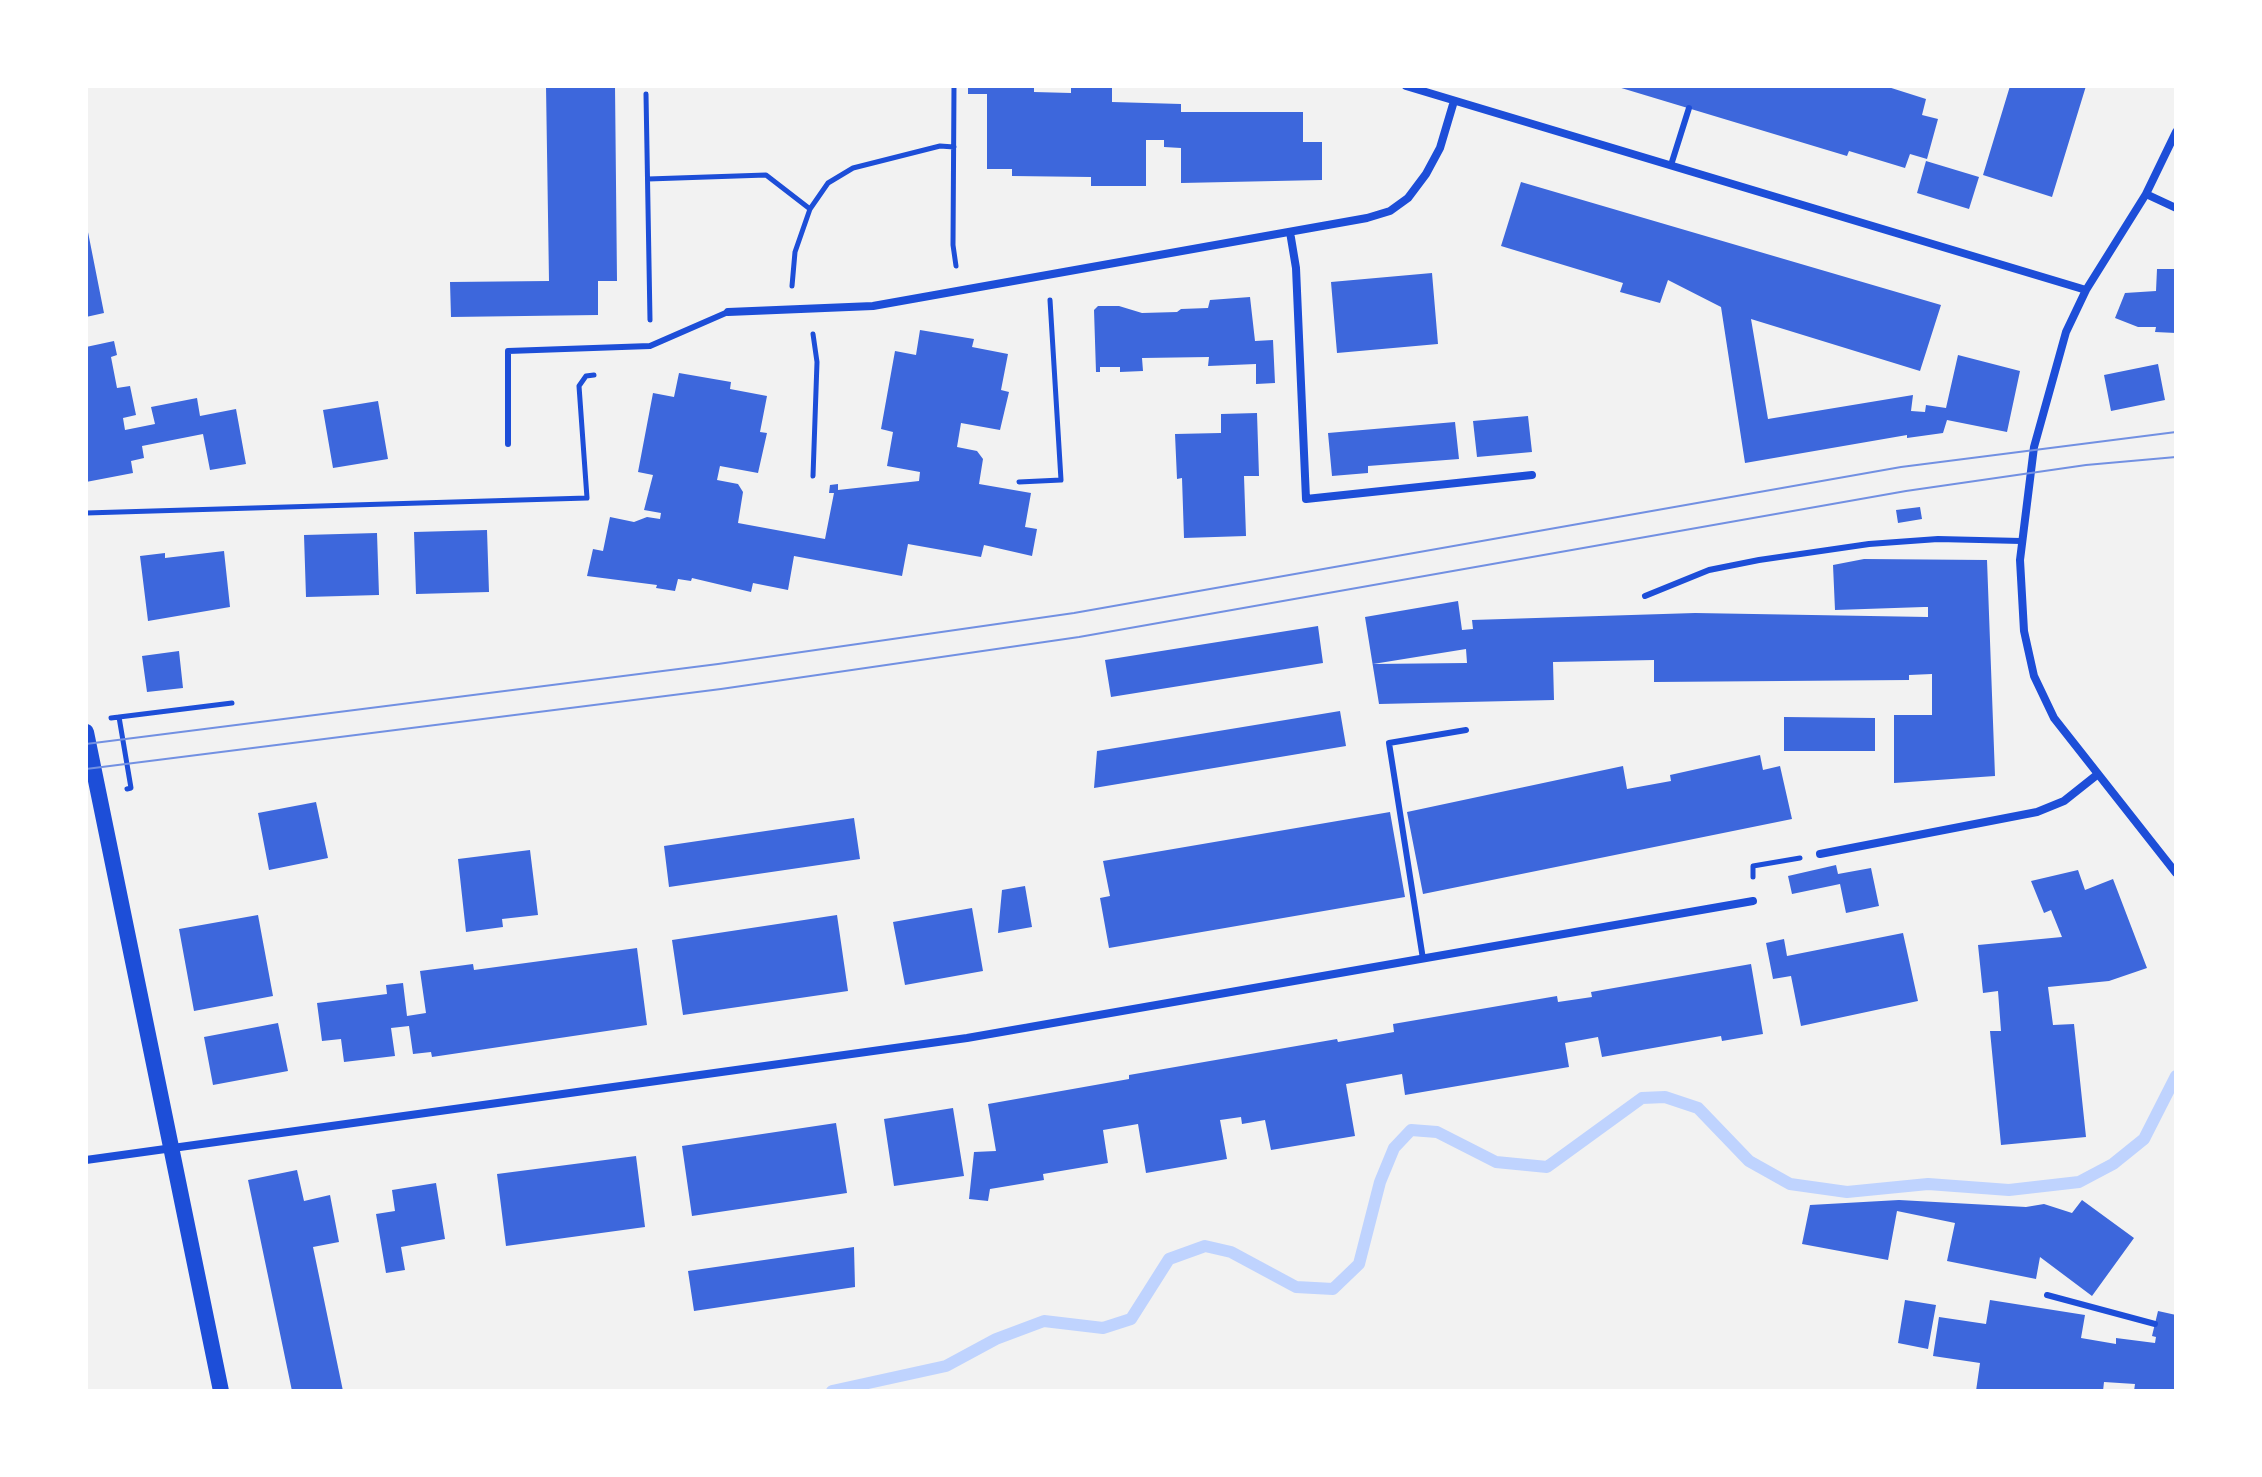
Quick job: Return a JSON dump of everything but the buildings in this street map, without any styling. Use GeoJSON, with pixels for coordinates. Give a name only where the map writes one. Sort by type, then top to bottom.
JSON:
{"type":"FeatureCollection","features":[{"type":"Feature","properties":{"kind":"main road"},"geometry":{"type":"LineString","coordinates":[[92,726],[221,1391]]}},
{"type":"Feature","properties":{"kind":"street"},"geometry":{"type":"LineString","coordinates":[[1406,86],[2086,290]]}},
{"type":"Feature","properties":{"kind":"street"},"geometry":{"type":"LineString","coordinates":[[728,312],[873,306],[1367,218],[1390,211],[1408,198],[1440,148],[1454,101]]}},
{"type":"Feature","properties":{"kind":"street"},"geometry":{"type":"LineString","coordinates":[[2176,132],[2146,194],[2086,290],[2053,369],[2034,447],[2021,541],[2024,631],[2034,676],[2054,718],[2176,873]]}},
{"type":"Feature","properties":{"kind":"street"},"geometry":{"type":"LineString","coordinates":[[2146,194],[2176,208]]}},
{"type":"Feature","properties":{"kind":"street"},"geometry":{"type":"LineString","coordinates":[[1290,232],[1296,268],[1306,499],[1532,475]]}},
{"type":"Feature","properties":{"kind":"street"},"geometry":{"type":"LineString","coordinates":[[1820,854],[2037,812],[2064,801],[2098,774]]}},
{"type":"Feature","properties":{"kind":"street"},"geometry":{"type":"LineString","coordinates":[[86,1160],[967,1038],[1753,901]]}},
{"type":"Feature","properties":{"kind":"lane"},"geometry":{"type":"LineString","coordinates":[[1671,165],[1689,108]]}},
{"type":"Feature","properties":{"kind":"lane"},"geometry":{"type":"LineString","coordinates":[[508,444],[508,351],[650,346],[728,312]]}},
{"type":"Feature","properties":{"kind":"lane"},"geometry":{"type":"LineString","coordinates":[[1645,596],[1709,570],[1759,560],[1883,543],[1968,539],[2021,541]]}},
{"type":"Feature","properties":{"kind":"lane"},"geometry":{"type":"LineString","coordinates":[[1423,959],[1389,743],[1466,730]]}},
{"type":"Feature","properties":{"kind":"lane"},"geometry":{"type":"LineString","coordinates":[[2047,1295],[2155,1324]]}},
{"type":"Feature","properties":{"kind":"path"},"geometry":{"type":"LineString","coordinates":[[954,86],[953,245],[960,290]]}},
{"type":"Feature","properties":{"kind":"path"},"geometry":{"type":"LineString","coordinates":[[646,94],[650,346]]}},
{"type":"Feature","properties":{"kind":"path"},"geometry":{"type":"LineString","coordinates":[[790,310],[795,252],[810,209],[828,183],[853,168],[940,146],[954,147]]}},
{"type":"Feature","properties":{"kind":"path"},"geometry":{"type":"LineString","coordinates":[[648,179],[766,175],[810,209]]}},
{"type":"Feature","properties":{"kind":"path"},"geometry":{"type":"LineString","coordinates":[[1019,482],[1061,480],[1048,275]]}},
{"type":"Feature","properties":{"kind":"path"},"geometry":{"type":"LineString","coordinates":[[810,309],[817,362],[813,476]]}},
{"type":"Feature","properties":{"kind":"path"},"geometry":{"type":"LineString","coordinates":[[86,513],[587,498],[579,386],[586,376],[600,374]]}},
{"type":"Feature","properties":{"kind":"path"},"geometry":{"type":"LineString","coordinates":[[92,726],[119,717],[232,703]]}},
{"type":"Feature","properties":{"kind":"path"},"geometry":{"type":"LineString","coordinates":[[119,717],[131,788]]}},
{"type":"Feature","properties":{"kind":"path"},"geometry":{"type":"LineString","coordinates":[[1753,901],[1753,866],[1820,854]]}},
{"type":"Feature","properties":{"kind":"waterway"},"geometry":{"type":"LineString","coordinates":[[832,1391],[946,1366],[996,1339],[1044,1321],[1103,1328],[1131,1319],[1169,1259],[1205,1246],[1231,1252],[1296,1287],[1333,1289],[1359,1264],[1380,1182],[1394,1148],[1411,1130],[1437,1132],[1496,1162],[1547,1167],[1642,1098],[1665,1097],[1698,1108],[1749,1161],[1790,1184],[1847,1192],[1928,1184],[2009,1190],[2079,1182],[2113,1164],[2144,1139],[2176,1076]]}},
{"type":"Feature","properties":{"kind":"tram line"},"geometry":{"type":"LineString","coordinates":[[86,744],[718,664],[1074,613],[1901,467],[2176,432]]}},
{"type":"Feature","properties":{"kind":"tram line"},"geometry":{"type":"LineString","coordinates":[[86,769],[721,689],[1079,637],[1906,491],[2086,465],[2176,457]]}}]}
